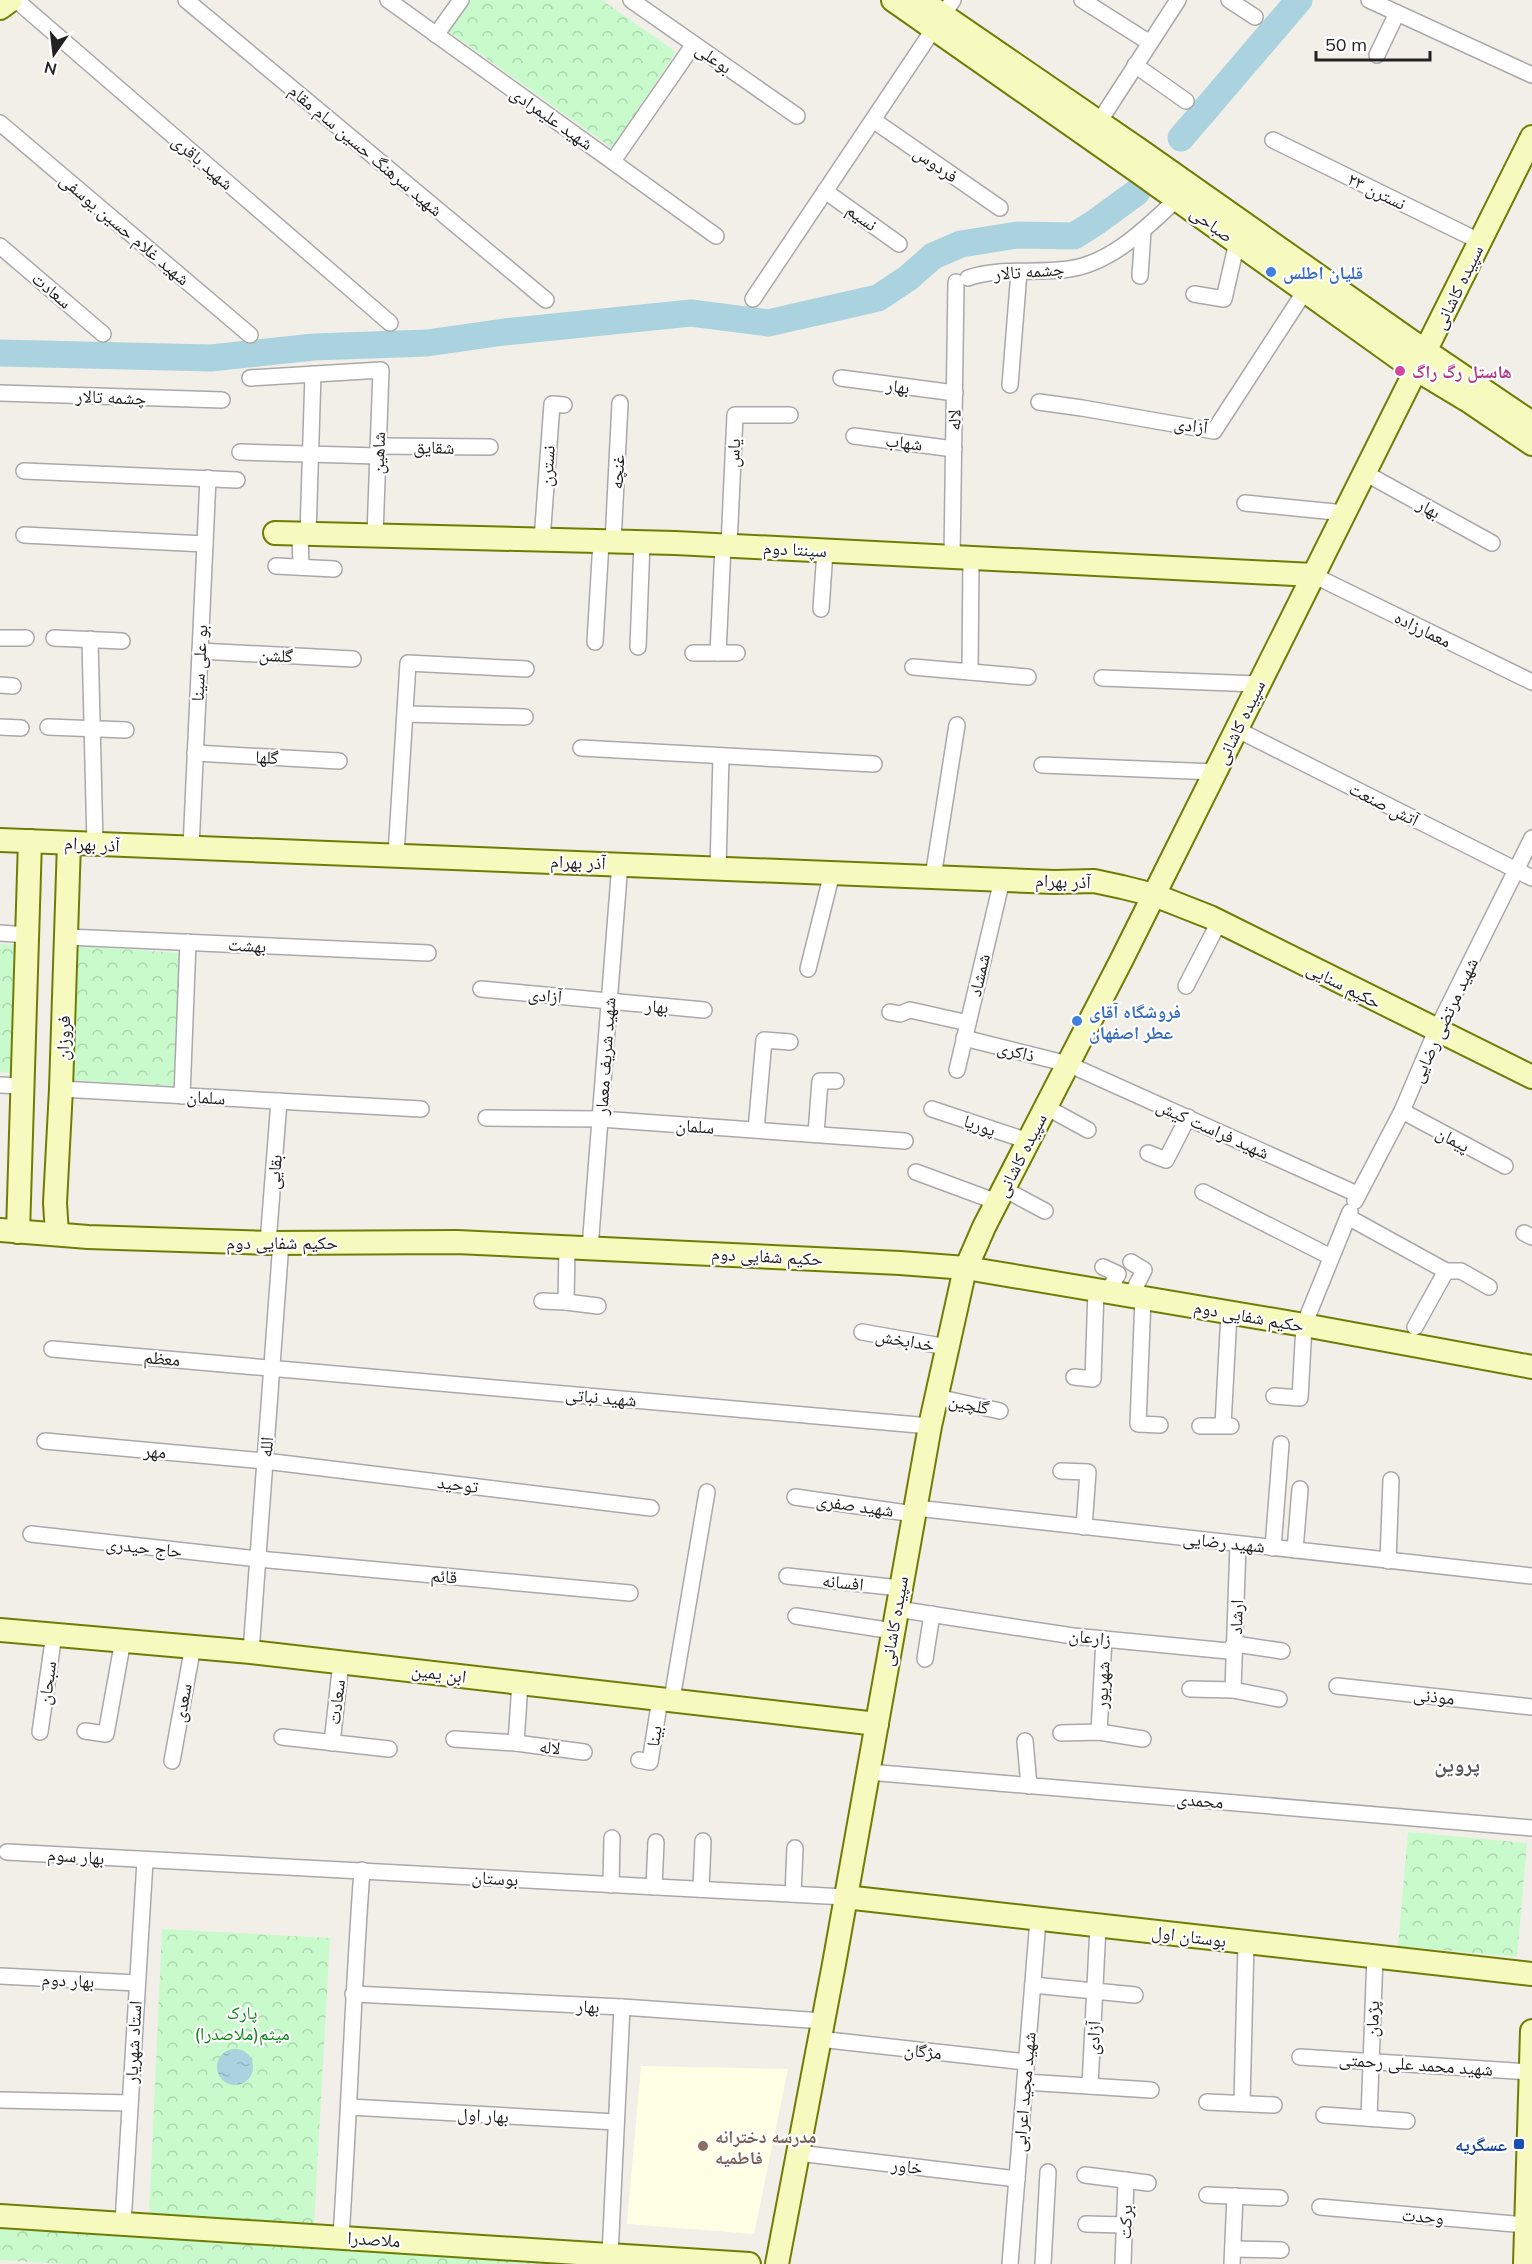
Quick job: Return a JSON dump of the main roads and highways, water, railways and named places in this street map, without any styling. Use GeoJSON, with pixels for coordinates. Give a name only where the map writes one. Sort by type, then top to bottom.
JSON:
{"type":"FeatureCollection","features":[{"type":"Feature","properties":{"kind":"water"},"geometry":{"type":"Polygon","coordinates":[[[235,2049],[248,2054],[253,2067],[248,2080],[235,2085],[222,2080],[217,2067],[222,2054],[235,2049]]]}},
{"type":"Feature","properties":{"kind":"waterway"},"geometry":{"type":"LineString","coordinates":[[1181,138],[1299,0]]}},
{"type":"Feature","properties":{"kind":"waterway"},"geometry":{"type":"LineString","coordinates":[[0,353],[211,358],[314,347],[427,343],[504,332],[691,313],[768,323],[878,298],[908,278],[933,256],[961,244],[1017,235],[1074,236],[1137,192]]}},
{"type":"Feature","properties":{"kind":"place","name":"قلیان اطلس"},"geometry":{"type":"Point","coordinates":[1271,272]}},
{"type":"Feature","properties":{"kind":"place","name":"هاستل رگ راگ"},"geometry":{"type":"Point","coordinates":[1400,371]}},
{"type":"Feature","properties":{"kind":"place","name":"فروشگاه آقای عطر اصفهان"},"geometry":{"type":"Point","coordinates":[1077,1021]}},
{"type":"Feature","properties":{"kind":"place","name":"عسگریه"},"geometry":{"type":"Point","coordinates":[1519,2144]}},
{"type":"Feature","properties":{"kind":"place","name":"مدرسه دخترانه فاطمیه"},"geometry":{"type":"Point","coordinates":[703,2146]}},
{"type":"Feature","properties":{"kind":"district","name":"پروین"},"geometry":{"type":"Point","coordinates":[1457,1764]}},
{"type":"Feature","properties":{"kind":"park label","name":"پارک میثم(ملاصدرا)"},"geometry":{"type":"Point","coordinates":[242,2022]}}]}
